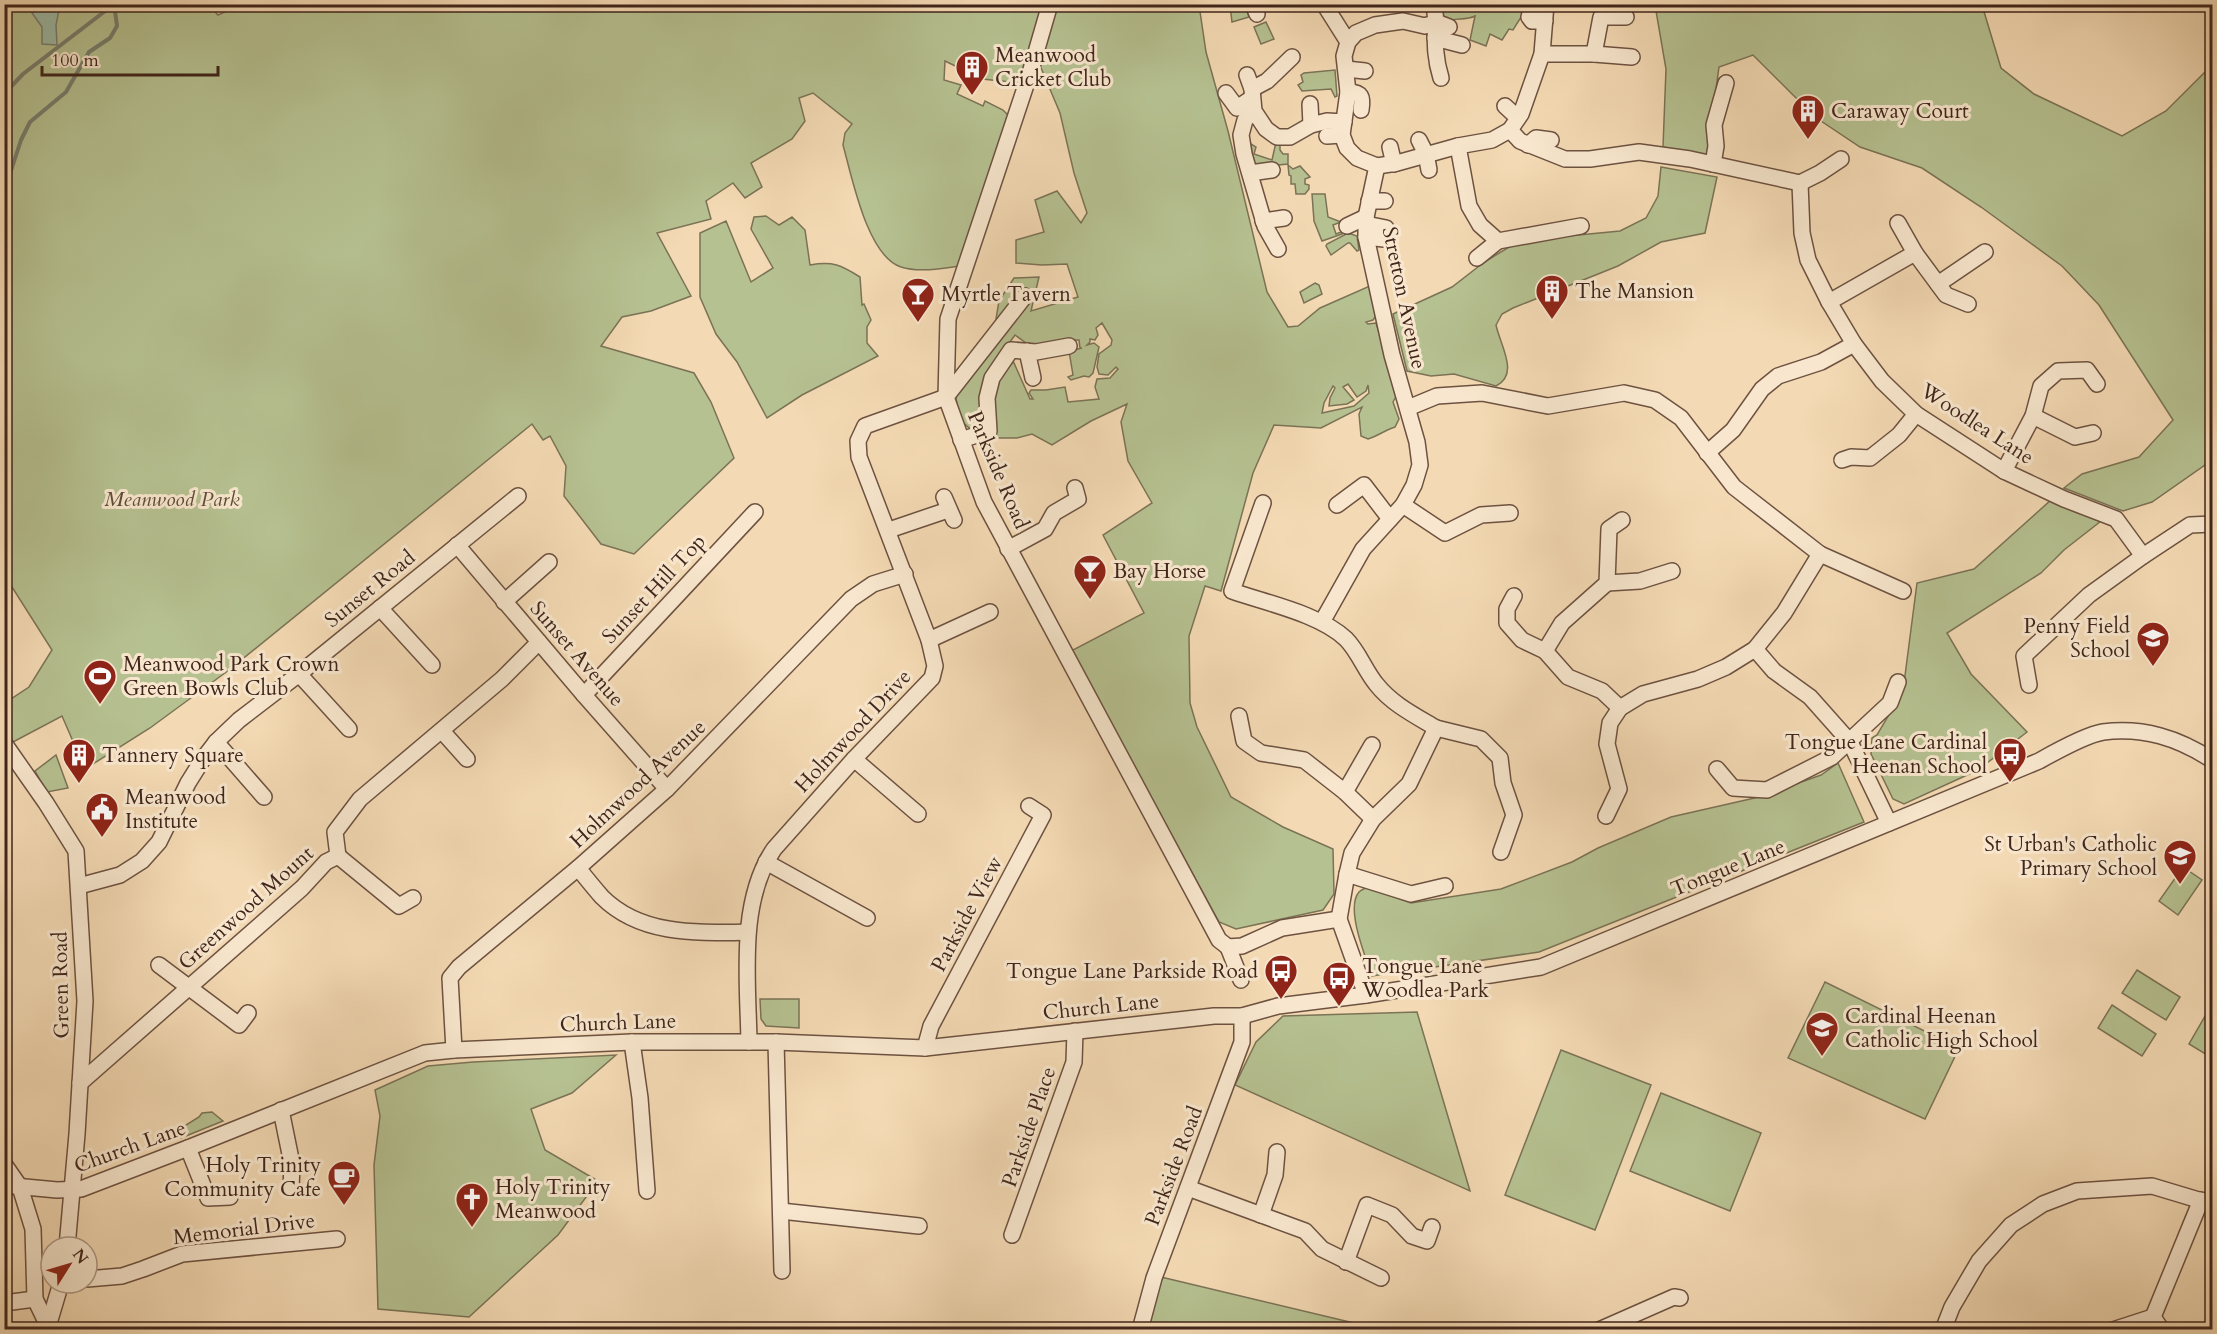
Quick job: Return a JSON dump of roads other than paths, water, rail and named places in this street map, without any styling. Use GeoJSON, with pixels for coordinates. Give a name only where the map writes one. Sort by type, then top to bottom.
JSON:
{"type":"FeatureCollection","features":[{"type":"Feature","properties":{"kind":"street","name":"Parkside Road"},"geometry":{"type":"LineString","coordinates":[[1050,4],[1030,73],[948,319],[946,397],[984,502],[1215,934],[1223,945],[1228,947],[1241,980]]}},
{"type":"Feature","properties":{"kind":"street"},"geometry":{"type":"LineString","coordinates":[[1324,4],[1348,42]]}},
{"type":"Feature","properties":{"kind":"street"},"geometry":{"type":"LineString","coordinates":[[1333,19],[1340,4]]}},
{"type":"Feature","properties":{"kind":"street"},"geometry":{"type":"LineString","coordinates":[[1434,4],[1442,25],[1435,38],[1436,64],[1441,78]]}},
{"type":"Feature","properties":{"kind":"street"},"geometry":{"type":"LineString","coordinates":[[1251,93],[1266,129],[1277,137],[1292,144],[1311,125],[1327,121],[1338,131],[1347,148],[1357,158],[1377,166],[1492,140],[1514,124],[1542,54],[1545,21],[1539,6]]}},
{"type":"Feature","properties":{"kind":"street"},"geometry":{"type":"LineString","coordinates":[[1594,54],[1601,17],[1626,17]]}},
{"type":"Feature","properties":{"kind":"street"},"geometry":{"type":"LineString","coordinates":[[1338,131],[1348,92],[1344,56],[1348,42],[1356,33],[1381,18],[1425,26],[1442,25]]}},
{"type":"Feature","properties":{"kind":"street"},"geometry":{"type":"LineString","coordinates":[[1435,38],[1462,45]]}},
{"type":"Feature","properties":{"kind":"street"},"geometry":{"type":"LineString","coordinates":[[1542,54],[1632,57]]}},
{"type":"Feature","properties":{"kind":"street"},"geometry":{"type":"LineString","coordinates":[[1226,93],[1237,108],[1267,81],[1274,67],[1292,57]]}},
{"type":"Feature","properties":{"kind":"street"},"geometry":{"type":"LineString","coordinates":[[1346,69],[1365,71]]}},
{"type":"Feature","properties":{"kind":"street"},"geometry":{"type":"LineString","coordinates":[[1713,164],[1716,146],[1714,125],[1726,83]]}},
{"type":"Feature","properties":{"kind":"street"},"geometry":{"type":"LineString","coordinates":[[1348,92],[1357,92],[1361,95],[1363,99],[1361,110]]}},
{"type":"Feature","properties":{"kind":"street"},"geometry":{"type":"LineString","coordinates":[[1251,93],[1241,135],[1244,154],[1263,221],[1278,249]]}},
{"type":"Feature","properties":{"kind":"street"},"geometry":{"type":"LineString","coordinates":[[1310,104],[1311,125]]}},
{"type":"Feature","properties":{"kind":"street"},"geometry":{"type":"LineString","coordinates":[[1505,106],[1520,141],[1565,159],[1590,159],[1639,152],[1690,159],[1800,183],[1841,159]]}},
{"type":"Feature","properties":{"kind":"street"},"geometry":{"type":"LineString","coordinates":[[1528,145],[1536,138],[1551,140]]}},
{"type":"Feature","properties":{"kind":"street"},"geometry":{"type":"LineString","coordinates":[[1419,140],[1426,154],[1429,170]]}},
{"type":"Feature","properties":{"kind":"street"},"geometry":{"type":"LineString","coordinates":[[1458,146],[1469,206],[1480,225],[1498,241]]}},
{"type":"Feature","properties":{"kind":"street"},"geometry":{"type":"LineString","coordinates":[[1390,147],[1394,164]]}},
{"type":"Feature","properties":{"kind":"street","name":"Stretton Avenue"},"geometry":{"type":"LineString","coordinates":[[1322,622],[1363,549],[1403,505],[1414,486],[1420,465],[1417,442],[1392,356],[1366,226],[1377,166]]}},
{"type":"Feature","properties":{"kind":"street"},"geometry":{"type":"LineString","coordinates":[[1250,172],[1272,170]]}},
{"type":"Feature","properties":{"kind":"street","name":"Woodlea Lane"},"geometry":{"type":"LineString","coordinates":[[1800,183],[1802,233],[1808,260],[1854,344],[1882,381],[1916,414],[2004,471],[2064,499],[2116,519],[2143,556]]}},
{"type":"Feature","properties":{"kind":"street"},"geometry":{"type":"LineString","coordinates":[[1369,201],[1385,201]]}},
{"type":"Feature","properties":{"kind":"street"},"geometry":{"type":"LineString","coordinates":[[1263,221],[1284,218]]}},
{"type":"Feature","properties":{"kind":"street"},"geometry":{"type":"LineString","coordinates":[[1898,223],[1939,294],[1968,304]]}},
{"type":"Feature","properties":{"kind":"street"},"geometry":{"type":"LineString","coordinates":[[1347,226],[1366,226],[1385,234]]}},
{"type":"Feature","properties":{"kind":"street"},"geometry":{"type":"LineString","coordinates":[[1477,258],[1498,241],[1581,226]]}},
{"type":"Feature","properties":{"kind":"street"},"geometry":{"type":"LineString","coordinates":[[1939,294],[1985,252]]}},
{"type":"Feature","properties":{"kind":"street"},"geometry":{"type":"LineString","coordinates":[[1829,302],[1915,253]]}},
{"type":"Feature","properties":{"kind":"street"},"geometry":{"type":"LineString","coordinates":[[946,397],[1025,296]]}},
{"type":"Feature","properties":{"kind":"street"},"geometry":{"type":"LineString","coordinates":[[1707,453],[1732,430],[1762,389],[1778,376],[1821,362],[1854,344]]}},
{"type":"Feature","properties":{"kind":"street"},"geometry":{"type":"LineString","coordinates":[[961,440],[989,431],[987,398],[992,378],[1011,350],[1036,352],[1069,346]]}},
{"type":"Feature","properties":{"kind":"street"},"geometry":{"type":"LineString","coordinates":[[1027,351],[1033,378]]}},
{"type":"Feature","properties":{"kind":"street"},"geometry":{"type":"LineString","coordinates":[[2004,471],[2033,416],[2041,386],[2058,371],[2087,370],[2097,384]]}},
{"type":"Feature","properties":{"kind":"street"},"geometry":{"type":"LineString","coordinates":[[1408,408],[1437,396],[1482,393],[1548,406],[1624,393],[1655,400],[1681,418],[1734,487],[1820,554],[1903,591]]}},
{"type":"Feature","properties":{"kind":"street","name":"Holmwood Drive"},"geometry":{"type":"LineString","coordinates":[[749,1042],[748,932],[756,884],[766,862],[774,849],[854,759],[932,678],[935,666],[929,639],[860,457],[858,441],[865,426],[946,397]]}},
{"type":"Feature","properties":{"kind":"street"},"geometry":{"type":"LineString","coordinates":[[1842,460],[1870,458],[1899,435],[1916,414]]}},
{"type":"Feature","properties":{"kind":"street"},"geometry":{"type":"LineString","coordinates":[[2033,416],[2075,437],[2093,433]]}},
{"type":"Feature","properties":{"kind":"street"},"geometry":{"type":"LineString","coordinates":[[1336,504],[1364,485],[1390,519]]}},
{"type":"Feature","properties":{"kind":"street"},"geometry":{"type":"LineString","coordinates":[[1008,549],[1045,529],[1054,513],[1078,499],[1075,488]]}},
{"type":"Feature","properties":{"kind":"street","name":"Sunset Road"},"geometry":{"type":"LineString","coordinates":[[79,886],[120,875],[142,861],[159,842],[188,783],[216,742],[239,720],[518,496]]}},
{"type":"Feature","properties":{"kind":"street"},"geometry":{"type":"LineString","coordinates":[[1263,503],[1232,591],[1322,622],[1345,638],[1378,686],[1404,709],[1436,728],[1481,739],[1500,758],[1503,783],[1514,815],[1501,852]]}},
{"type":"Feature","properties":{"kind":"street"},"geometry":{"type":"LineString","coordinates":[[1403,505],[1445,532],[1481,515],[1510,513]]}},
{"type":"Feature","properties":{"kind":"street"},"geometry":{"type":"LineString","coordinates":[[889,530],[949,509]]}},
{"type":"Feature","properties":{"kind":"street","name":"Sunset Hill Top"},"geometry":{"type":"LineString","coordinates":[[584,695],[755,512]]}},
{"type":"Feature","properties":{"kind":"street"},"geometry":{"type":"LineString","coordinates":[[1607,583],[1609,529],[1622,520]]}},
{"type":"Feature","properties":{"kind":"street"},"geometry":{"type":"LineString","coordinates":[[2029,685],[2024,656],[2089,595],[2190,525],[2212,524]]}},
{"type":"Feature","properties":{"kind":"street","name":"Sunset Avenue"},"geometry":{"type":"LineString","coordinates":[[457,544],[584,695],[668,789]]}},
{"type":"Feature","properties":{"kind":"street"},"geometry":{"type":"LineString","coordinates":[[1606,816],[1619,789],[1607,744],[1610,723],[1620,708],[1643,694],[1698,679],[1726,667],[1755,649],[1784,613],[1820,554]]}},
{"type":"Feature","properties":{"kind":"street"},"geometry":{"type":"LineString","coordinates":[[504,602],[549,562]]}},
{"type":"Feature","properties":{"kind":"street"},"geometry":{"type":"LineString","coordinates":[[1545,651],[1562,623],[1607,583],[1640,581],[1672,572]]}},
{"type":"Feature","properties":{"kind":"street","name":"Holmwood Avenue"},"geometry":{"type":"LineString","coordinates":[[454,1050],[450,978],[459,967],[668,789],[851,599],[873,584],[905,574]]}},
{"type":"Feature","properties":{"kind":"street"},"geometry":{"type":"LineString","coordinates":[[1514,596],[1507,609],[1507,623],[1522,640],[1545,651],[1568,677],[1602,691],[1620,708]]}},
{"type":"Feature","properties":{"kind":"street"},"geometry":{"type":"LineString","coordinates":[[380,608],[432,665]]}},
{"type":"Feature","properties":{"kind":"street"},"geometry":{"type":"LineString","coordinates":[[929,639],[989,611]]}},
{"type":"Feature","properties":{"kind":"street","name":"Greenwood Mount"},"geometry":{"type":"LineString","coordinates":[[80,1083],[302,888],[326,862],[338,856],[335,832],[360,799],[502,679],[539,642]]}},
{"type":"Feature","properties":{"kind":"street"},"geometry":{"type":"LineString","coordinates":[[1755,649],[1774,671],[1810,697],[1850,742],[1889,823]]}},
{"type":"Feature","properties":{"kind":"street"},"geometry":{"type":"LineString","coordinates":[[299,674],[349,729]]}},
{"type":"Feature","properties":{"kind":"street"},"geometry":{"type":"LineString","coordinates":[[1717,769],[1733,788],[1767,790],[1832,757],[1890,703],[1898,682]]}},
{"type":"Feature","properties":{"kind":"street"},"geometry":{"type":"LineString","coordinates":[[1239,716],[1244,741],[1261,753],[1304,760],[1345,792],[1372,819]]}},
{"type":"Feature","properties":{"kind":"street"},"geometry":{"type":"LineString","coordinates":[[1366,995],[1339,919],[1352,854],[1372,819],[1408,784],[1436,728]]}},
{"type":"Feature","properties":{"kind":"street"},"geometry":{"type":"LineString","coordinates":[[442,731],[466,759]]}},
{"type":"Feature","properties":{"kind":"street","name":"Tongue Lane"},"geometry":{"type":"LineString","coordinates":[[1242,1016],[1278,1006],[1366,995],[1541,967],[2039,761],[2101,732],[2156,734],[2180,741],[2212,760]]}},
{"type":"Feature","properties":{"kind":"street"},"geometry":{"type":"LineString","coordinates":[[216,742],[264,797]]}},
{"type":"Feature","properties":{"kind":"street","name":"Green Road"},"geometry":{"type":"LineString","coordinates":[[4,743],[76,851],[86,1001],[68,1235]]}},
{"type":"Feature","properties":{"kind":"street"},"geometry":{"type":"LineString","coordinates":[[1345,792],[1372,745]]}},
{"type":"Feature","properties":{"kind":"street"},"geometry":{"type":"LineString","coordinates":[[854,759],[918,814]]}},
{"type":"Feature","properties":{"kind":"street","name":"Parkside View"},"geometry":{"type":"LineString","coordinates":[[925,1048],[931,1026],[1043,815],[1029,806]]}},
{"type":"Feature","properties":{"kind":"street"},"geometry":{"type":"LineString","coordinates":[[338,856],[399,906],[413,898]]}},
{"type":"Feature","properties":{"kind":"street"},"geometry":{"type":"LineString","coordinates":[[766,862],[867,918]]}},
{"type":"Feature","properties":{"kind":"street"},"geometry":{"type":"LineString","coordinates":[[578,868],[603,898],[629,916],[659,928],[685,933],[748,932]]}},
{"type":"Feature","properties":{"kind":"street"},"geometry":{"type":"LineString","coordinates":[[1347,874],[1411,894],[1445,886]]}},
{"type":"Feature","properties":{"kind":"street"},"geometry":{"type":"LineString","coordinates":[[1228,947],[1242,946],[1282,928],[1339,919]]}},
{"type":"Feature","properties":{"kind":"street"},"geometry":{"type":"LineString","coordinates":[[159,965],[239,1025],[248,1013]]}},
{"type":"Feature","properties":{"kind":"street","name":"Church Lane"},"geometry":{"type":"LineString","coordinates":[[12,1186],[73,1190],[92,1185],[425,1053],[632,1042],[776,1042],[925,1048],[1214,1016],[1242,1016]]}},
{"type":"Feature","properties":{"kind":"street","name":"Parkside Road"},"geometry":{"type":"LineString","coordinates":[[1140,1329],[1154,1278],[1242,1042],[1242,1016]]}},
{"type":"Feature","properties":{"kind":"street","name":"Parkside Place"},"geometry":{"type":"LineString","coordinates":[[1012,1235],[1074,1062],[1075,1031]]}},
{"type":"Feature","properties":{"kind":"street"},"geometry":{"type":"LineString","coordinates":[[632,1042],[640,1098],[647,1191]]}},
{"type":"Feature","properties":{"kind":"street"},"geometry":{"type":"LineString","coordinates":[[776,1042],[782,1271]]}},
{"type":"Feature","properties":{"kind":"street"},"geometry":{"type":"LineString","coordinates":[[281,1110],[292,1164],[291,1189]]}},
{"type":"Feature","properties":{"kind":"street"},"geometry":{"type":"LineString","coordinates":[[188,1148],[208,1198],[230,1197]]}},
{"type":"Feature","properties":{"kind":"street"},"geometry":{"type":"LineString","coordinates":[[1261,1215],[1275,1175],[1277,1152]]}},
{"type":"Feature","properties":{"kind":"street"},"geometry":{"type":"LineString","coordinates":[[4,1164],[33,1229],[35,1299],[47,1328]]}},
{"type":"Feature","properties":{"kind":"street"},"geometry":{"type":"LineString","coordinates":[[1943,1329],[1952,1307],[1979,1261],[2011,1225],[2043,1204],[2077,1191],[2152,1186],[2207,1202],[2158,1323],[2113,1329]]}},
{"type":"Feature","properties":{"kind":"street"},"geometry":{"type":"LineString","coordinates":[[1188,1188],[1305,1231],[1322,1249],[1381,1278]]}},
{"type":"Feature","properties":{"kind":"street"},"geometry":{"type":"LineString","coordinates":[[1346,1262],[1367,1205],[1392,1215],[1412,1236],[1427,1241],[1432,1227]]}},
{"type":"Feature","properties":{"kind":"street"},"geometry":{"type":"LineString","coordinates":[[782,1211],[919,1226]]}},
{"type":"Feature","properties":{"kind":"street","name":"Memorial Drive"},"geometry":{"type":"LineString","coordinates":[[99,1278],[122,1276],[182,1254],[337,1239]]}},
{"type":"Feature","properties":{"kind":"street"},"geometry":{"type":"LineString","coordinates":[[47,1328],[57,1295]]}},
{"type":"Feature","properties":{"kind":"street"},"geometry":{"type":"LineString","coordinates":[[1599,1329],[1674,1297],[1680,1298]]}},
{"type":"Feature","properties":{"kind":"street"},"geometry":{"type":"LineString","coordinates":[[4,1303],[35,1299]]}},
{"type":"Feature","properties":{"kind":"waterway"},"geometry":{"type":"LineString","coordinates":[[4,192],[21,140],[30,122],[66,92],[89,52],[110,38],[117,26],[114,4]]}},
{"type":"Feature","properties":{"kind":"waterway"},"geometry":{"type":"LineString","coordinates":[[4,94],[23,74],[113,5]]}},
{"type":"Feature","properties":{"kind":"place","name":"Meanwood Cricket Club"},"geometry":{"type":"Point","coordinates":[972,96]}},
{"type":"Feature","properties":{"kind":"place","name":"Caraway Court"},"geometry":{"type":"Point","coordinates":[1808,140]}},
{"type":"Feature","properties":{"kind":"place","name":"The Mansion"},"geometry":{"type":"Point","coordinates":[1552,320]}},
{"type":"Feature","properties":{"kind":"place","name":"Myrtle Tavern"},"geometry":{"type":"Point","coordinates":[918,323]}},
{"type":"Feature","properties":{"kind":"place","name":"Bay Horse"},"geometry":{"type":"Point","coordinates":[1090,600]}},
{"type":"Feature","properties":{"kind":"place","name":"Penny Field School"},"geometry":{"type":"Point","coordinates":[2153,667]}},
{"type":"Feature","properties":{"kind":"place","name":"Meanwood Park Crown Green Bowls Club"},"geometry":{"type":"Point","coordinates":[100,705]}},
{"type":"Feature","properties":{"kind":"place","name":"Tongue Lane Cardinal Heenan School"},"geometry":{"type":"Point","coordinates":[2010,783]}},
{"type":"Feature","properties":{"kind":"place","name":"Tannery Square"},"geometry":{"type":"Point","coordinates":[79,784]}},
{"type":"Feature","properties":{"kind":"place","name":"Meanwood Institute"},"geometry":{"type":"Point","coordinates":[102,838]}},
{"type":"Feature","properties":{"kind":"place","name":"St Urban's Catholic Primary School"},"geometry":{"type":"Point","coordinates":[2180,885]}},
{"type":"Feature","properties":{"kind":"place","name":"Tongue Lane Parkside Road"},"geometry":{"type":"Point","coordinates":[1281,1000]}},
{"type":"Feature","properties":{"kind":"place","name":"Tongue Lane Woodlea Park"},"geometry":{"type":"Point","coordinates":[1339,1007]}},
{"type":"Feature","properties":{"kind":"place","name":"Cardinal Heenan Catholic High School"},"geometry":{"type":"Point","coordinates":[1822,1057]}},
{"type":"Feature","properties":{"kind":"place","name":"Holy Trinity Community Cafe"},"geometry":{"type":"Point","coordinates":[344,1206]}},
{"type":"Feature","properties":{"kind":"place","name":"Holy Trinity Meanwood"},"geometry":{"type":"Point","coordinates":[472,1228]}},
{"type":"Feature","properties":{"kind":"park label","name":"Meanwood Park"},"geometry":{"type":"Point","coordinates":[172,499]}}]}
